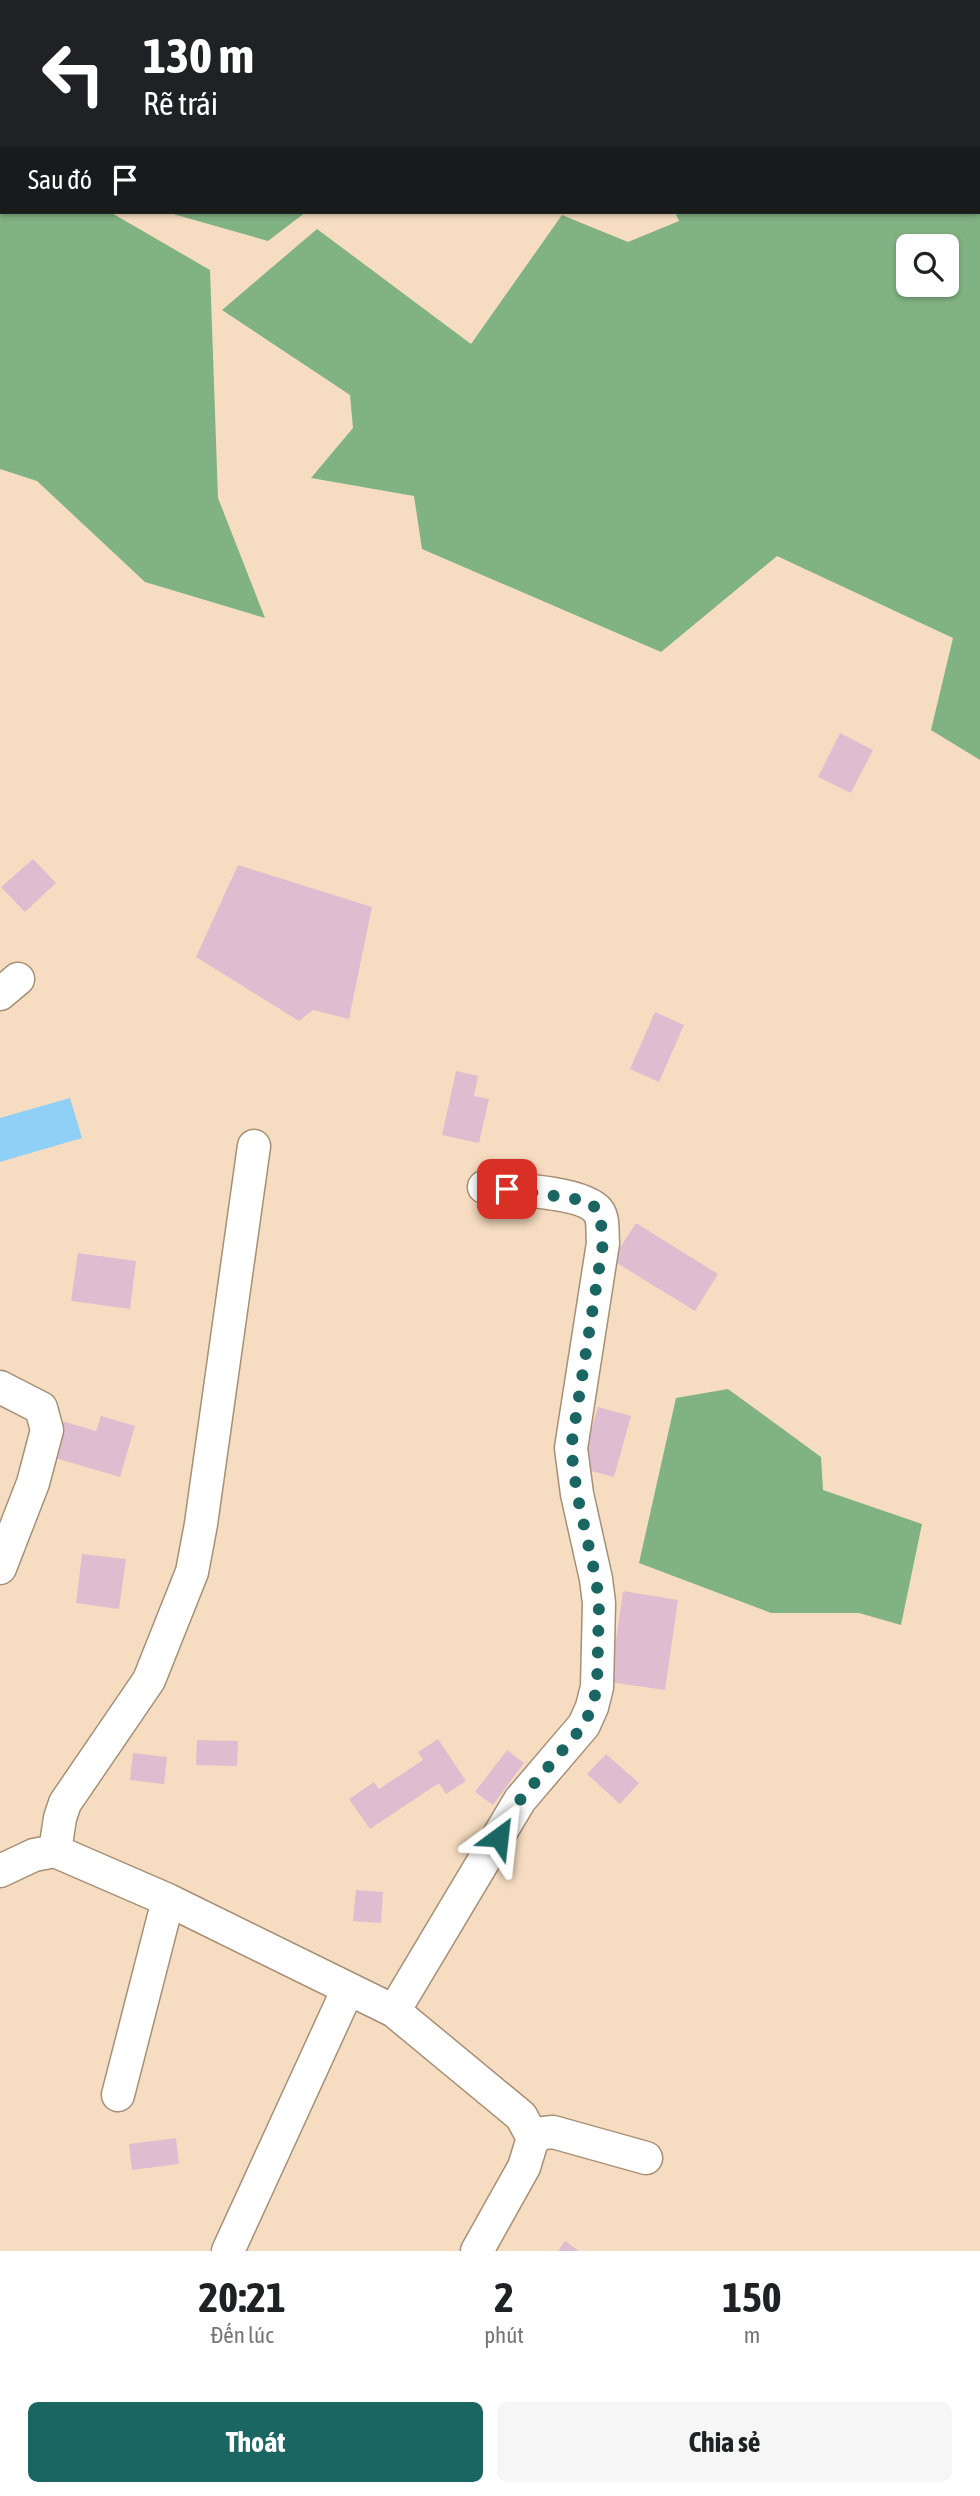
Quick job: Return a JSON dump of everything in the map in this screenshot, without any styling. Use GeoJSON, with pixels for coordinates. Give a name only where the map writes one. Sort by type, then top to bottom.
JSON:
{"type":"FeatureCollection","features":[{"type":"Feature","properties":{"kind":"street"},"geometry":{"type":"LineString","coordinates":[[55,1851],[65,1803],[149,1680],[192,1572],[254,1146]]}},
{"type":"Feature","properties":{"kind":"street"},"geometry":{"type":"LineString","coordinates":[[394,2011],[520,1800],[584,1725],[597,1687],[599,1603],[577,1494],[571,1448],[603,1243],[600,1213],[589,1201],[530,1191],[484,1187]]}},
{"type":"Feature","properties":{"kind":"street"},"geometry":{"type":"LineString","coordinates":[[0,1388],[41,1408],[47,1430],[33,1483],[0,1568]]}},
{"type":"Feature","properties":{"kind":"street"},"geometry":{"type":"LineString","coordinates":[[0,1871],[34,1855],[55,1851],[168,1900],[394,2011],[521,2116],[533,2138],[524,2167],[477,2251]]}},
{"type":"Feature","properties":{"kind":"street"},"geometry":{"type":"LineString","coordinates":[[118,2095],[168,1900]]}},
{"type":"Feature","properties":{"kind":"street"},"geometry":{"type":"LineString","coordinates":[[228,2251],[348,1989]]}},
{"type":"Feature","properties":{"kind":"street"},"geometry":{"type":"LineString","coordinates":[[533,2138],[553,2132],[646,2158]]}},
{"type":"Feature","properties":{"kind":"green space"},"geometry":{"type":"Polygon","coordinates":[[[0,214],[113,214],[210,270],[218,498],[265,618],[145,582],[37,481],[0,469],[0,214]]]}},
{"type":"Feature","properties":{"kind":"green space"},"geometry":{"type":"Polygon","coordinates":[[[173,214],[303,214],[268,241],[173,214]]]}},
{"type":"Feature","properties":{"kind":"green space"},"geometry":{"type":"Polygon","coordinates":[[[676,214],[980,214],[980,760],[931,730],[953,638],[777,556],[661,652],[422,549],[414,496],[311,478],[353,428],[350,395],[222,310],[317,229],[471,344],[562,215],[628,242],[679,221],[676,214]]]}},
{"type":"Feature","properties":{"kind":"green space"},"geometry":{"type":"Polygon","coordinates":[[[728,1389],[821,1457],[823,1490],[922,1524],[901,1625],[859,1613],[771,1613],[639,1563],[676,1398],[728,1389]]]}},
{"type":"Feature","properties":{"kind":"water"},"geometry":{"type":"Polygon","coordinates":[[[70,1098],[82,1138],[0,1162],[0,1118],[70,1098]]]}},
{"type":"Feature","properties":{"kind":"building"},"geometry":{"type":"Polygon","coordinates":[[[840,733],[873,750],[851,793],[818,777],[840,733]]]}},
{"type":"Feature","properties":{"kind":"building"},"geometry":{"type":"Polygon","coordinates":[[[33,859],[56,883],[25,912],[1,887],[33,859]]]}},
{"type":"Feature","properties":{"kind":"building"},"geometry":{"type":"Polygon","coordinates":[[[238,865],[372,907],[349,1019],[313,1010],[299,1021],[196,957],[238,865]]]}},
{"type":"Feature","properties":{"kind":"building"},"geometry":{"type":"Polygon","coordinates":[[[655,1012],[684,1025],[659,1082],[630,1069],[655,1012]]]}},
{"type":"Feature","properties":{"kind":"building"},"geometry":{"type":"Polygon","coordinates":[[[456,1071],[478,1076],[474,1096],[489,1099],[479,1143],[442,1135],[456,1071]]]}},
{"type":"Feature","properties":{"kind":"building"},"geometry":{"type":"Polygon","coordinates":[[[636,1223],[718,1274],[695,1311],[612,1260],[636,1223]]]}},
{"type":"Feature","properties":{"kind":"building"},"geometry":{"type":"Polygon","coordinates":[[[78,1253],[136,1261],[130,1309],[71,1301],[78,1253]]]}},
{"type":"Feature","properties":{"kind":"building"},"geometry":{"type":"Polygon","coordinates":[[[598,1407],[631,1416],[614,1477],[580,1468],[598,1407]]]}},
{"type":"Feature","properties":{"kind":"building"},"geometry":{"type":"Polygon","coordinates":[[[101,1416],[135,1426],[120,1477],[52,1457],[62,1421],[96,1431],[101,1416]]]}},
{"type":"Feature","properties":{"kind":"building"},"geometry":{"type":"Polygon","coordinates":[[[82,1554],[126,1559],[119,1609],[76,1603],[82,1554]]]}},
{"type":"Feature","properties":{"kind":"building"},"geometry":{"type":"Polygon","coordinates":[[[623,1591],[678,1600],[665,1690],[610,1682],[623,1591]]]}},
{"type":"Feature","properties":{"kind":"building"},"geometry":{"type":"Polygon","coordinates":[[[438,1739],[466,1781],[446,1794],[439,1783],[370,1829],[349,1799],[374,1782],[379,1789],[423,1760],[418,1752],[438,1739]]]}},
{"type":"Feature","properties":{"kind":"building"},"geometry":{"type":"Polygon","coordinates":[[[197,1740],[238,1741],[237,1766],[196,1765],[197,1740]]]}},
{"type":"Feature","properties":{"kind":"building"},"geometry":{"type":"Polygon","coordinates":[[[507,1750],[524,1763],[493,1805],[475,1792],[507,1750]]]}},
{"type":"Feature","properties":{"kind":"building"},"geometry":{"type":"Polygon","coordinates":[[[133,1753],[167,1757],[164,1784],[130,1780],[133,1753]]]}},
{"type":"Feature","properties":{"kind":"building"},"geometry":{"type":"Polygon","coordinates":[[[606,1754],[639,1783],[620,1804],[587,1774],[606,1754]]]}},
{"type":"Feature","properties":{"kind":"building"},"geometry":{"type":"Polygon","coordinates":[[[356,1890],[383,1892],[381,1923],[353,1921],[356,1890]]]}},
{"type":"Feature","properties":{"kind":"building"},"geometry":{"type":"Polygon","coordinates":[[[176,2138],[179,2164],[132,2170],[129,2144],[176,2138]]]}},
{"type":"Feature","properties":{"kind":"building"},"geometry":{"type":"Polygon","coordinates":[[[565,2241],[579,2251],[558,2251],[565,2241]]]}},
{"type":"Feature","properties":{"kind":"route"},"geometry":{"type":"LineString","coordinates":[[499,1837],[520,1800],[584,1725],[592,1707],[597,1687],[599,1603],[577,1494],[571,1448],[603,1243],[600,1213],[589,1201],[507,1189]]}}]}
